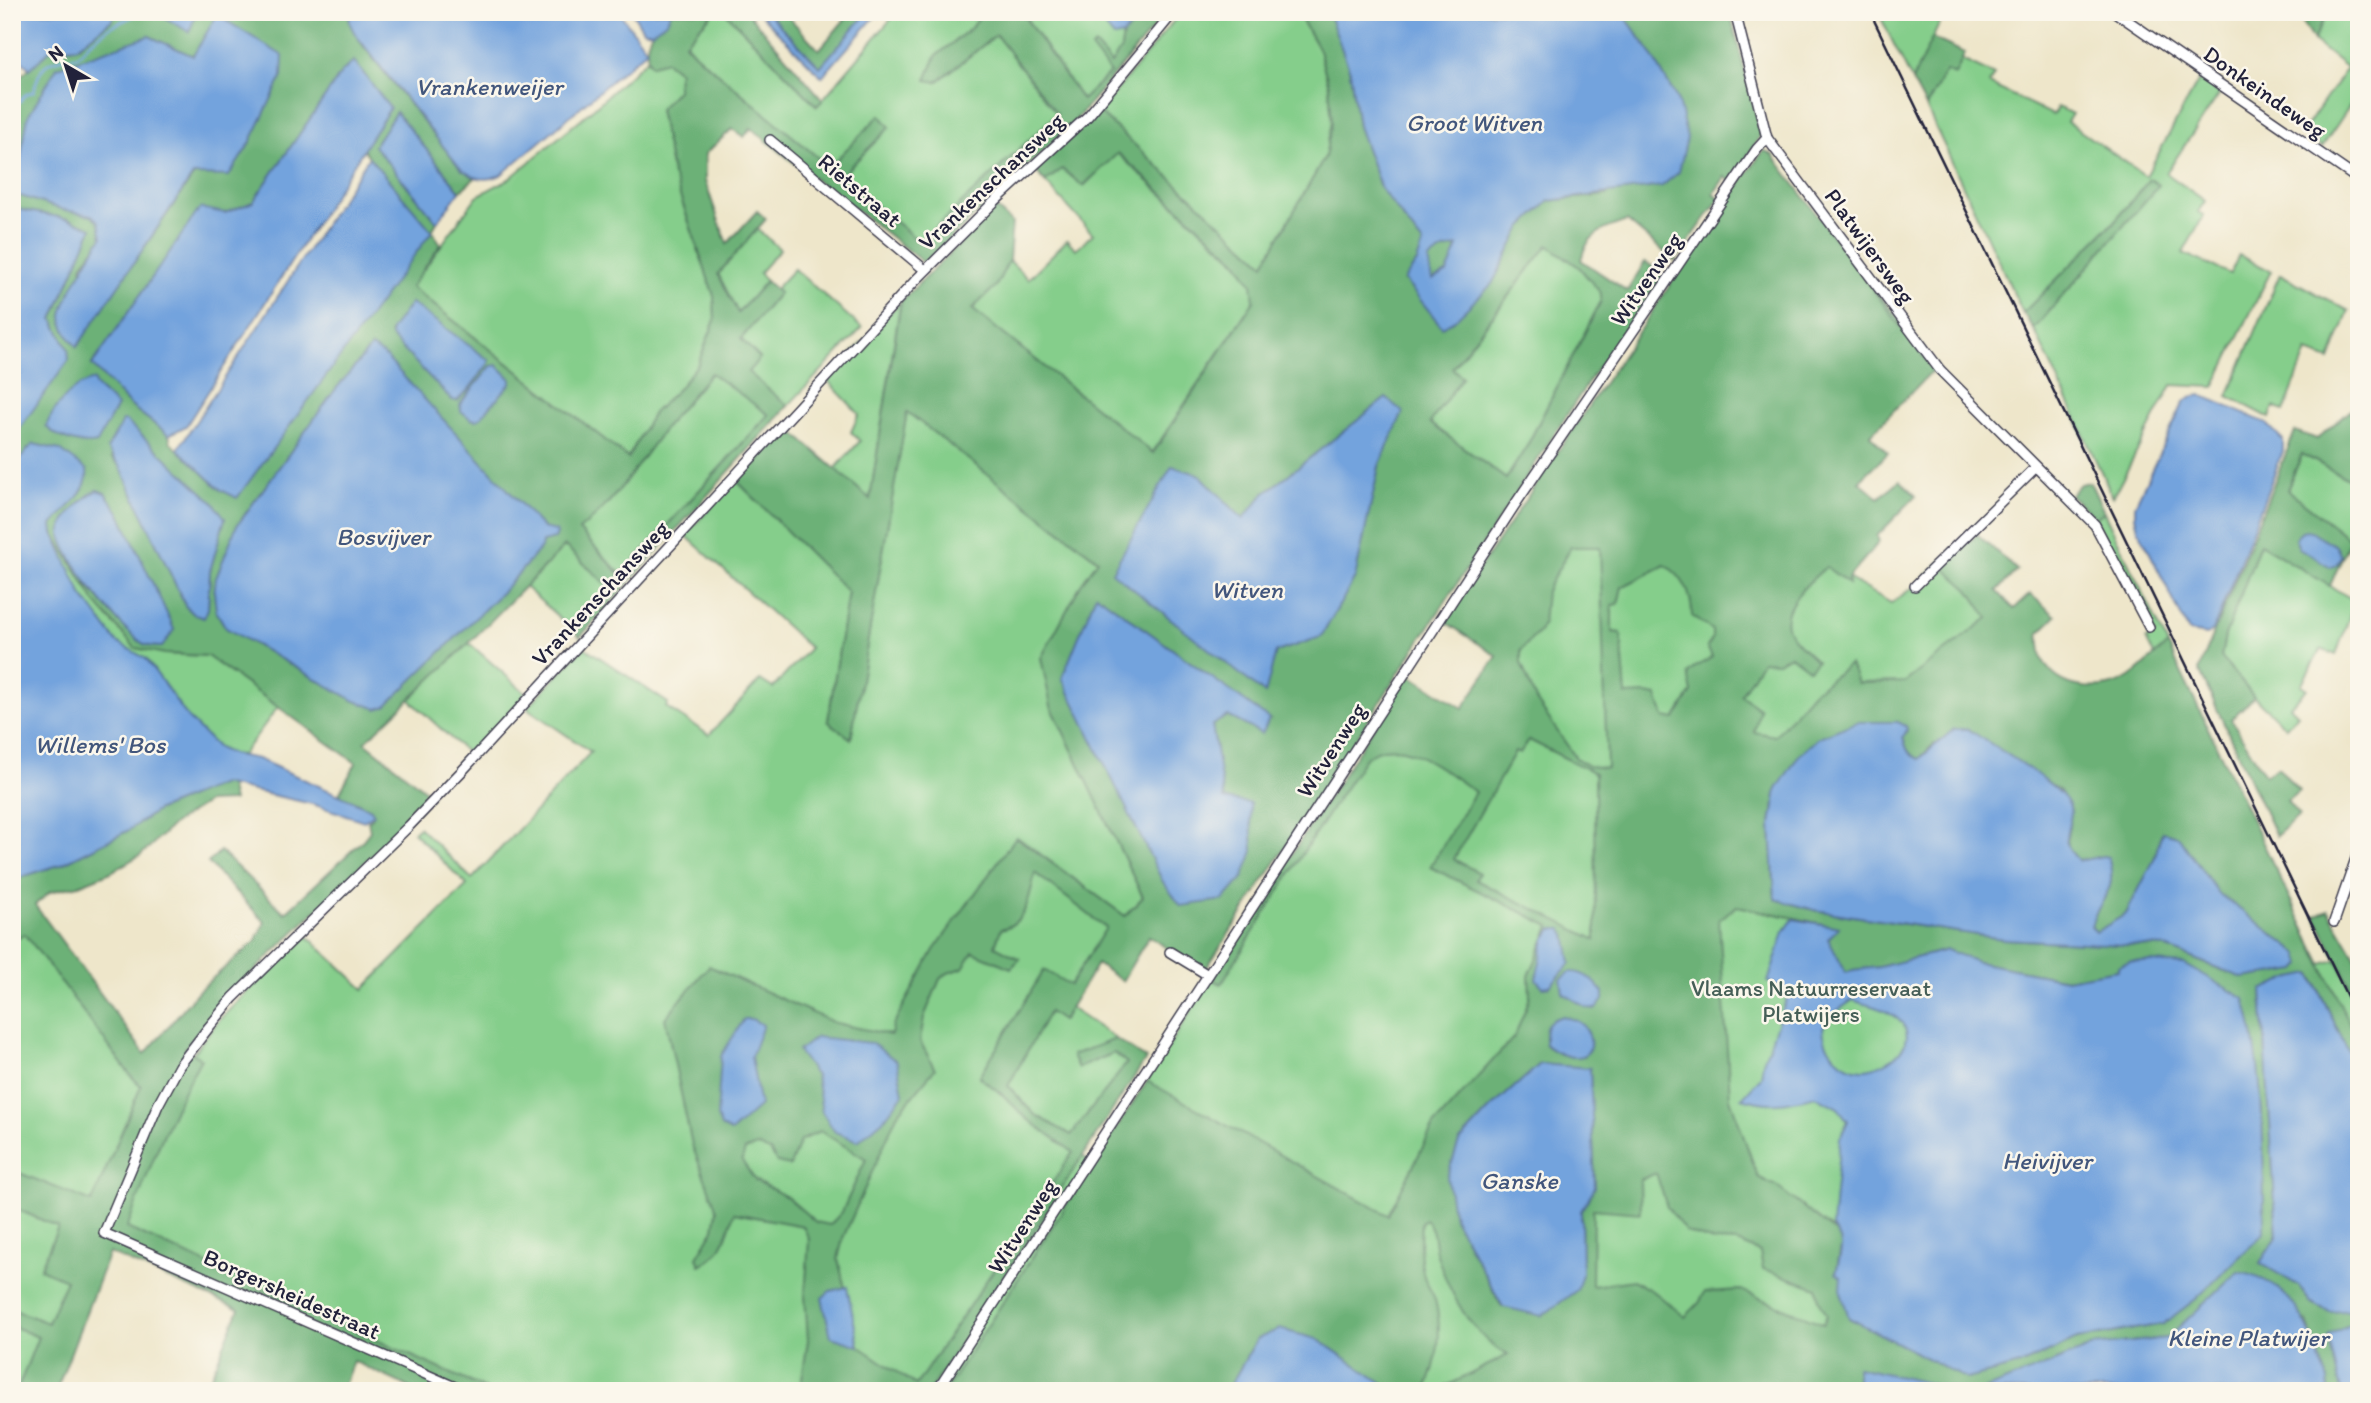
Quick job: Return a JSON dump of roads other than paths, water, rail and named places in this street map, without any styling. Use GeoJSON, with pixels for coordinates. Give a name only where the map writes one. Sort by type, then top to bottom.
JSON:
{"type":"FeatureCollection","features":[{"type":"Feature","properties":{"kind":"street","name":"Vrankenschansweg"},"geometry":{"type":"LineString","coordinates":[[104,1233],[158,1105],[179,1066],[233,998],[462,771],[925,270],[1088,116],[1174,12]]}},
{"type":"Feature","properties":{"kind":"street","name":"Platwijersweg"},"geometry":{"type":"LineString","coordinates":[[1735,12],[1767,138],[1940,370],[2095,525],[2149,628]]}},
{"type":"Feature","properties":{"kind":"street","name":"Donkeindeweg"},"geometry":{"type":"LineString","coordinates":[[2115,12],[2359,180]]}},
{"type":"Feature","properties":{"kind":"street","name":"Witvenweg"},"geometry":{"type":"LineString","coordinates":[[937,1391],[1514,506],[1767,138]]}},
{"type":"Feature","properties":{"kind":"street","name":"Rietstraat"},"geometry":{"type":"LineString","coordinates":[[770,140],[925,270]]}},
{"type":"Feature","properties":{"kind":"street"},"geometry":{"type":"LineString","coordinates":[[1915,586],[2036,467]]}},
{"type":"Feature","properties":{"kind":"street"},"geometry":{"type":"LineString","coordinates":[[2334,922],[2359,850]]}},
{"type":"Feature","properties":{"kind":"street"},"geometry":{"type":"LineString","coordinates":[[1170,952],[1208,975]]}},
{"type":"Feature","properties":{"kind":"street","name":"Borgersheidestraat"},"geometry":{"type":"LineString","coordinates":[[104,1233],[464,1391]]}},
{"type":"Feature","properties":{"kind":"water"},"geometry":{"type":"Polygon","coordinates":[[[12,12],[115,12],[112,20],[77,47],[51,49],[30,69],[12,52],[12,12]]]}},
{"type":"Feature","properties":{"kind":"water"},"geometry":{"type":"Polygon","coordinates":[[[156,12],[197,12],[189,32],[156,12]]]}},
{"type":"Feature","properties":{"kind":"water","name":"Vrankenweijer"},"geometry":{"type":"Polygon","coordinates":[[[349,12],[619,12],[647,50],[501,175],[480,178],[461,169],[355,34],[350,24],[349,12]]]}},
{"type":"Feature","properties":{"kind":"water"},"geometry":{"type":"Polygon","coordinates":[[[632,12],[671,12],[667,21],[652,32],[643,30],[632,12]]]}},
{"type":"Feature","properties":{"kind":"water"},"geometry":{"type":"Polygon","coordinates":[[[758,12],[767,12],[820,67],[868,12],[879,12],[822,77],[758,12]]]}},
{"type":"Feature","properties":{"kind":"water"},"geometry":{"type":"Polygon","coordinates":[[[1093,12],[1146,12],[1123,35],[1114,37],[1093,12]]]}},
{"type":"Feature","properties":{"kind":"water","name":"Groot Witven"},"geometry":{"type":"Polygon","coordinates":[[[1328,12],[1622,12],[1652,55],[1678,101],[1687,138],[1679,172],[1662,186],[1549,201],[1522,227],[1492,284],[1456,319],[1442,327],[1404,280],[1417,262],[1423,244],[1381,189],[1358,126],[1350,71],[1328,12]],[[1458,246],[1444,250],[1428,260],[1432,280],[1447,273],[1458,246]]]}},
{"type":"Feature","properties":{"kind":"water"},"geometry":{"type":"Polygon","coordinates":[[[217,15],[283,56],[282,77],[250,143],[229,176],[193,175],[77,347],[66,334],[63,310],[102,237],[99,222],[92,215],[64,210],[14,194],[28,116],[57,67],[149,36],[193,56],[217,15]]]}},
{"type":"Feature","properties":{"kind":"water"},"geometry":{"type":"Polygon","coordinates":[[[354,61],[390,108],[186,426],[169,435],[131,406],[92,365],[200,208],[225,213],[253,202],[342,72],[354,61]]]}},
{"type":"Feature","properties":{"kind":"water"},"geometry":{"type":"Polygon","coordinates":[[[396,112],[460,191],[437,222],[374,146],[396,112]]]}},
{"type":"Feature","properties":{"kind":"water"},"geometry":{"type":"Polygon","coordinates":[[[369,157],[432,231],[237,498],[221,490],[178,449],[369,157]]]}},
{"type":"Feature","properties":{"kind":"water"},"geometry":{"type":"Polygon","coordinates":[[[12,208],[69,219],[92,228],[53,319],[68,349],[69,360],[12,439],[12,208]]]}},
{"type":"Feature","properties":{"kind":"water"},"geometry":{"type":"Polygon","coordinates":[[[411,303],[489,360],[457,401],[452,400],[391,337],[391,330],[411,303]]]}},
{"type":"Feature","properties":{"kind":"water","name":"Bosvijver"},"geometry":{"type":"Polygon","coordinates":[[[371,347],[384,355],[543,528],[556,531],[557,534],[555,539],[542,542],[541,548],[505,589],[386,706],[378,709],[355,701],[226,628],[216,611],[214,593],[216,578],[236,527],[335,390],[371,347]]]}},
{"type":"Feature","properties":{"kind":"water"},"geometry":{"type":"Polygon","coordinates":[[[497,365],[511,379],[511,383],[482,416],[477,420],[471,419],[461,411],[460,404],[491,366],[497,365]]]}},
{"type":"Feature","properties":{"kind":"water"},"geometry":{"type":"Polygon","coordinates":[[[94,380],[95,385],[117,406],[97,443],[77,443],[50,430],[46,426],[59,404],[79,386],[94,380]]]}},
{"type":"Feature","properties":{"kind":"water"},"geometry":{"type":"Polygon","coordinates":[[[2201,395],[2266,423],[2283,440],[2283,451],[2213,631],[2207,635],[2189,632],[2138,529],[2135,516],[2135,505],[2184,402],[2201,395]]]}},
{"type":"Feature","properties":{"kind":"water","name":"Witven"},"geometry":{"type":"Polygon","coordinates":[[[1386,398],[1403,412],[1379,466],[1355,578],[1321,637],[1276,652],[1265,694],[1112,572],[1172,466],[1200,475],[1243,519],[1264,494],[1386,398]]]}},
{"type":"Feature","properties":{"kind":"water"},"geometry":{"type":"Polygon","coordinates":[[[123,421],[212,501],[225,518],[210,571],[208,609],[204,618],[195,615],[186,607],[120,466],[107,449],[123,421]]]}},
{"type":"Feature","properties":{"kind":"water","name":"Willems' Bos"},"geometry":{"type":"Polygon","coordinates":[[[34,444],[60,450],[87,470],[81,493],[52,525],[53,533],[82,595],[117,642],[146,659],[189,719],[218,748],[231,754],[258,759],[371,809],[374,814],[364,821],[312,804],[222,784],[158,810],[129,830],[62,864],[12,880],[12,471],[34,444]]]}},
{"type":"Feature","properties":{"kind":"water"},"geometry":{"type":"Polygon","coordinates":[[[97,490],[105,493],[119,512],[170,620],[174,630],[162,647],[152,647],[136,639],[94,592],[62,540],[61,530],[66,518],[97,490]]]}},
{"type":"Feature","properties":{"kind":"water"},"geometry":{"type":"Polygon","coordinates":[[[2308,530],[2336,546],[2341,556],[2336,565],[2331,567],[2299,548],[2295,539],[2302,531],[2308,530]]]}},
{"type":"Feature","properties":{"kind":"water","name":"Witven"},"geometry":{"type":"Polygon","coordinates":[[[1096,594],[1269,719],[1262,734],[1228,716],[1212,725],[1224,799],[1250,803],[1253,851],[1243,878],[1223,900],[1181,906],[1163,882],[1062,678],[1096,594]]]}},
{"type":"Feature","properties":{"kind":"water"},"geometry":{"type":"Polygon","coordinates":[[[1857,722],[1898,722],[1906,726],[1903,737],[1906,748],[1919,759],[1954,729],[1968,729],[2050,784],[2067,801],[2070,809],[2066,836],[2071,851],[2079,861],[2108,857],[2111,869],[2110,887],[2094,916],[2091,926],[2096,932],[2126,914],[2154,860],[2162,832],[2178,836],[2218,893],[2299,954],[2302,964],[2297,970],[2243,978],[2164,947],[2003,939],[1814,910],[1775,899],[1771,824],[1777,789],[1799,755],[1819,737],[1857,722]]]}},
{"type":"Feature","properties":{"kind":"water","name":"Heivijver"},"geometry":{"type":"Polygon","coordinates":[[[1793,919],[1839,927],[1828,939],[1846,973],[1947,950],[1977,962],[2066,979],[2118,970],[2118,966],[2131,961],[2184,964],[2245,999],[2260,1085],[2264,1233],[2196,1299],[2163,1324],[2077,1339],[2020,1365],[1967,1379],[1849,1318],[1840,1289],[1841,1277],[1836,1273],[1841,1243],[1832,1227],[1840,1138],[1848,1121],[1838,1108],[1816,1096],[1779,1103],[1742,1098],[1761,1077],[1763,1062],[1789,992],[1768,982],[1784,932],[1793,919]],[[1853,1000],[1837,1011],[1823,1027],[1830,1050],[1842,1062],[1857,1068],[1874,1067],[1893,1058],[1905,1044],[1905,1027],[1893,1015],[1853,1000]]]}},
{"type":"Feature","properties":{"kind":"water"},"geometry":{"type":"Polygon","coordinates":[[[1552,929],[1562,929],[1566,934],[1571,963],[1550,986],[1543,987],[1536,979],[1545,939],[1552,929]]]}},
{"type":"Feature","properties":{"kind":"water"},"geometry":{"type":"Polygon","coordinates":[[[1570,972],[1589,978],[1603,992],[1603,1000],[1596,1009],[1587,1008],[1563,993],[1561,979],[1570,972]]]}},
{"type":"Feature","properties":{"kind":"water"},"geometry":{"type":"Polygon","coordinates":[[[2311,974],[2359,1074],[2359,1309],[2356,1310],[2330,1312],[2310,1302],[2299,1286],[2260,1263],[2277,1237],[2262,990],[2287,979],[2311,974]]]}},
{"type":"Feature","properties":{"kind":"water"},"geometry":{"type":"Polygon","coordinates":[[[1563,1016],[1579,1022],[1588,1033],[1589,1049],[1582,1056],[1562,1054],[1545,1044],[1547,1025],[1563,1016]]]}},
{"type":"Feature","properties":{"kind":"water"},"geometry":{"type":"Polygon","coordinates":[[[744,1019],[752,1019],[763,1025],[751,1057],[760,1106],[731,1132],[721,1127],[717,1117],[721,1056],[744,1019]]]}},
{"type":"Feature","properties":{"kind":"water"},"geometry":{"type":"Polygon","coordinates":[[[816,1037],[871,1043],[897,1061],[903,1094],[884,1119],[858,1141],[835,1132],[822,1112],[816,1076],[798,1051],[816,1037]]]}},
{"type":"Feature","properties":{"kind":"water","name":"Ganske"},"geometry":{"type":"Polygon","coordinates":[[[1540,1064],[1590,1068],[1595,1187],[1581,1211],[1582,1274],[1577,1290],[1542,1316],[1503,1307],[1454,1218],[1447,1177],[1459,1142],[1490,1109],[1540,1064]]]}},
{"type":"Feature","properties":{"kind":"water","name":"Kleine Platwijer"},"geometry":{"type":"Polygon","coordinates":[[[2238,1272],[2275,1286],[2299,1312],[2315,1345],[2329,1391],[1982,1391],[2094,1346],[2167,1338],[2238,1272]]]}},
{"type":"Feature","properties":{"kind":"water"},"geometry":{"type":"Polygon","coordinates":[[[847,1287],[859,1346],[831,1337],[822,1298],[830,1291],[847,1287]]]}},
{"type":"Feature","properties":{"kind":"water"},"geometry":{"type":"Polygon","coordinates":[[[2359,1319],[2359,1391],[2341,1391],[2328,1336],[2359,1319]]]}},
{"type":"Feature","properties":{"kind":"water"},"geometry":{"type":"Polygon","coordinates":[[[1279,1329],[1317,1339],[1394,1391],[1227,1391],[1257,1339],[1279,1329]]]}},
{"type":"Feature","properties":{"kind":"water"},"geometry":{"type":"Polygon","coordinates":[[[1857,1367],[1963,1391],[1857,1391],[1857,1367]]]}},
{"type":"Feature","properties":{"kind":"waterway"},"geometry":{"type":"LineString","coordinates":[[12,110],[25,95],[34,91],[40,73],[48,64],[78,56],[89,43],[110,27],[142,12]]}},
{"type":"Feature","properties":{"kind":"waterway"},"geometry":{"type":"LineString","coordinates":[[12,132],[12,142]]}},
{"type":"Feature","properties":{"kind":"railway"},"geometry":{"type":"LineString","coordinates":[[1870,12],[2359,1021]]}},
{"type":"Feature","properties":{"kind":"park label","name":"Vlaams Natuurreservaat Platwijers"},"geometry":{"type":"Point","coordinates":[1811,1001]}}]}
